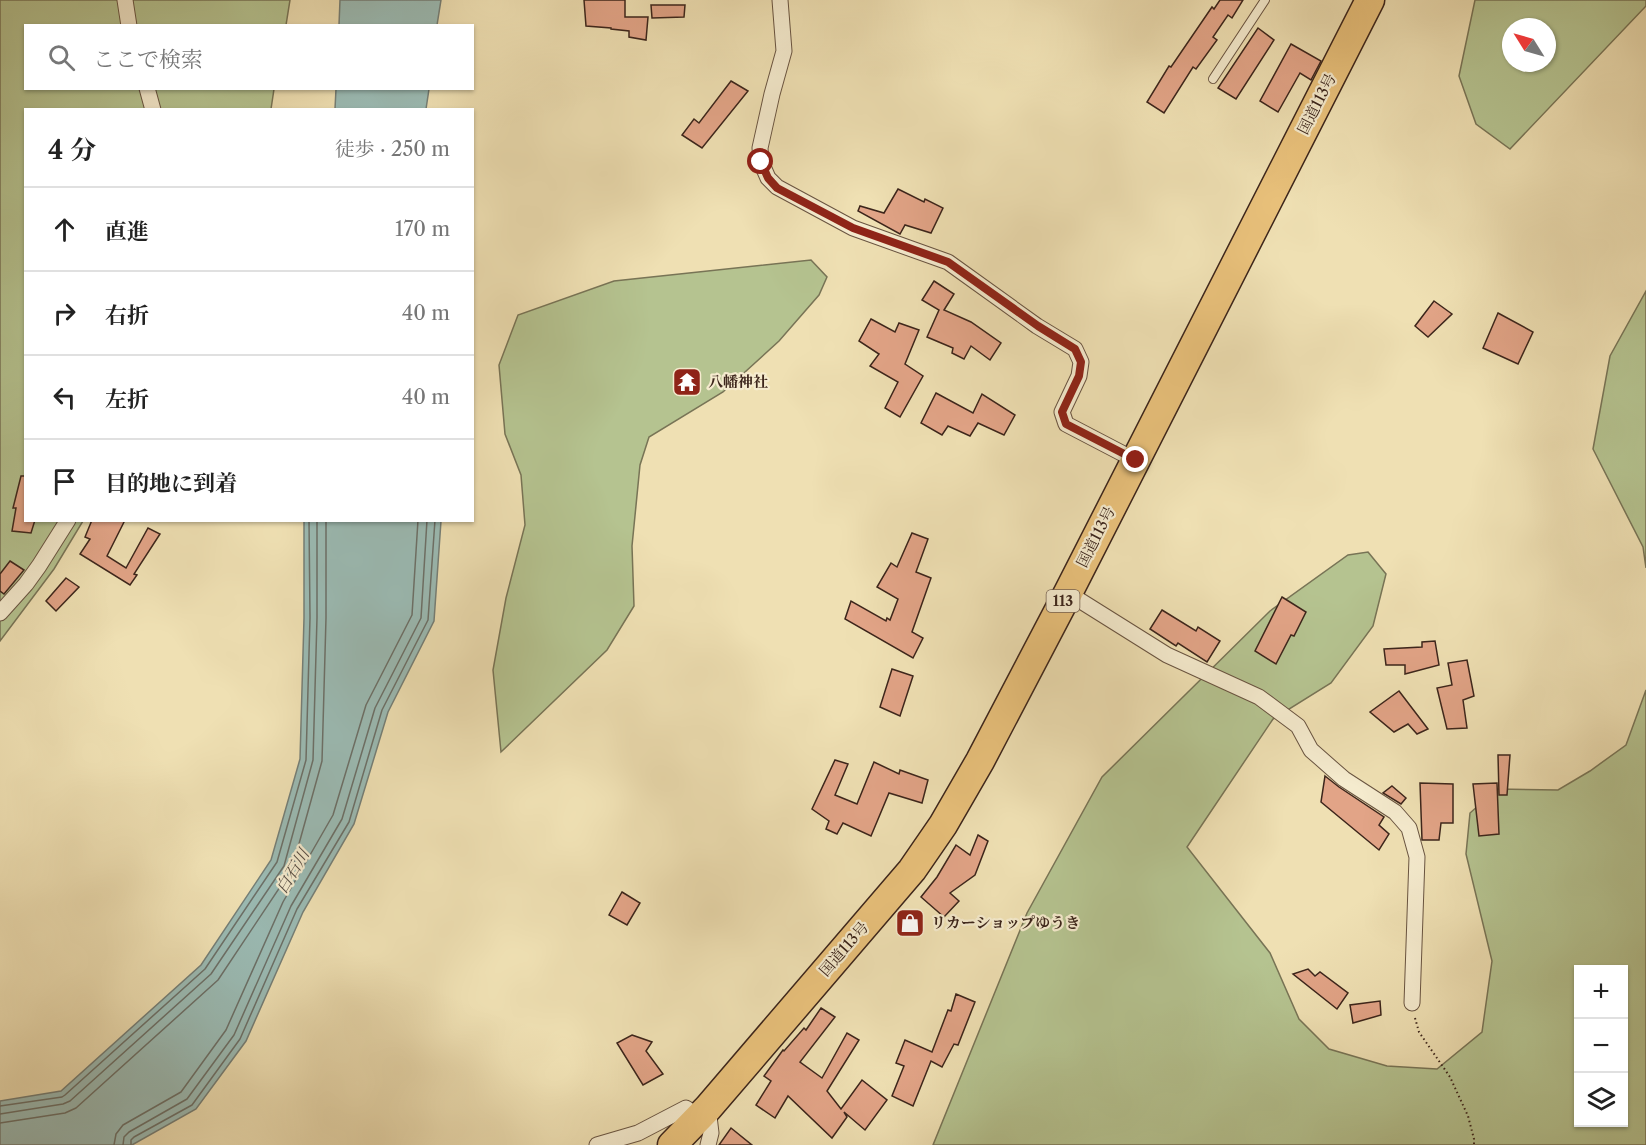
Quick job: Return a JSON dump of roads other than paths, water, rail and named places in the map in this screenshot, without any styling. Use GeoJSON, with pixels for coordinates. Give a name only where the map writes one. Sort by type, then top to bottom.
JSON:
{"type":"FeatureCollection","features":[{"type":"Feature","properties":{"kind":"highway","name":"国道113号"},"geometry":{"type":"LineString","coordinates":[[672,1145],[703,1113],[912,870],[942,825],[980,761],[1068,593],[1366,3]]}},
{"type":"Feature","properties":{"kind":"street"},"geometry":{"type":"LineString","coordinates":[[125,0],[129,24]]}},
{"type":"Feature","properties":{"kind":"street"},"geometry":{"type":"LineString","coordinates":[[780,0],[784,51],[760,148],[761,162],[768,178],[777,188],[853,228],[948,262],[1038,326],[1075,349],[1081,362],[1079,376],[1062,412],[1066,424],[1136,460]]}},
{"type":"Feature","properties":{"kind":"street"},"geometry":{"type":"LineString","coordinates":[[148,90],[152,108]]}},
{"type":"Feature","properties":{"kind":"street"},"geometry":{"type":"LineString","coordinates":[[0,613],[39,567],[67,522]]}},
{"type":"Feature","properties":{"kind":"street"},"geometry":{"type":"LineString","coordinates":[[1068,593],[1167,655],[1259,697],[1298,726],[1311,750],[1319,758],[1344,779],[1395,812],[1408,828],[1417,857],[1412,1003]]}},
{"type":"Feature","properties":{"kind":"street"},"geometry":{"type":"LineString","coordinates":[[597,1145],[638,1133],[686,1108],[703,1113],[711,1133],[708,1145]]}},
{"type":"Feature","properties":{"kind":"lane"},"geometry":{"type":"LineString","coordinates":[[1213,79],[1265,0]]}},
{"type":"Feature","properties":{"kind":"water"},"geometry":{"type":"Polygon","coordinates":[[[340,0],[441,0],[437,24],[339,24],[340,0]]]}},
{"type":"Feature","properties":{"kind":"water"},"geometry":{"type":"Polygon","coordinates":[[[336,90],[429,90],[426,108],[335,108],[336,90]]]}},
{"type":"Feature","properties":{"kind":"water","name":"白石川"},"geometry":{"type":"Polygon","coordinates":[[[304,522],[441,522],[434,621],[388,712],[354,824],[303,912],[246,1041],[196,1109],[132,1145],[0,1145],[0,1101],[61,1091],[201,965],[271,860],[300,759],[304,522]]]}},
{"type":"Feature","properties":{"kind":"place","name":"八幡神社"},"geometry":{"type":"Point","coordinates":[687,382]}},
{"type":"Feature","properties":{"kind":"place","name":"リカーショップゆうき"},"geometry":{"type":"Point","coordinates":[910,923]}}]}
